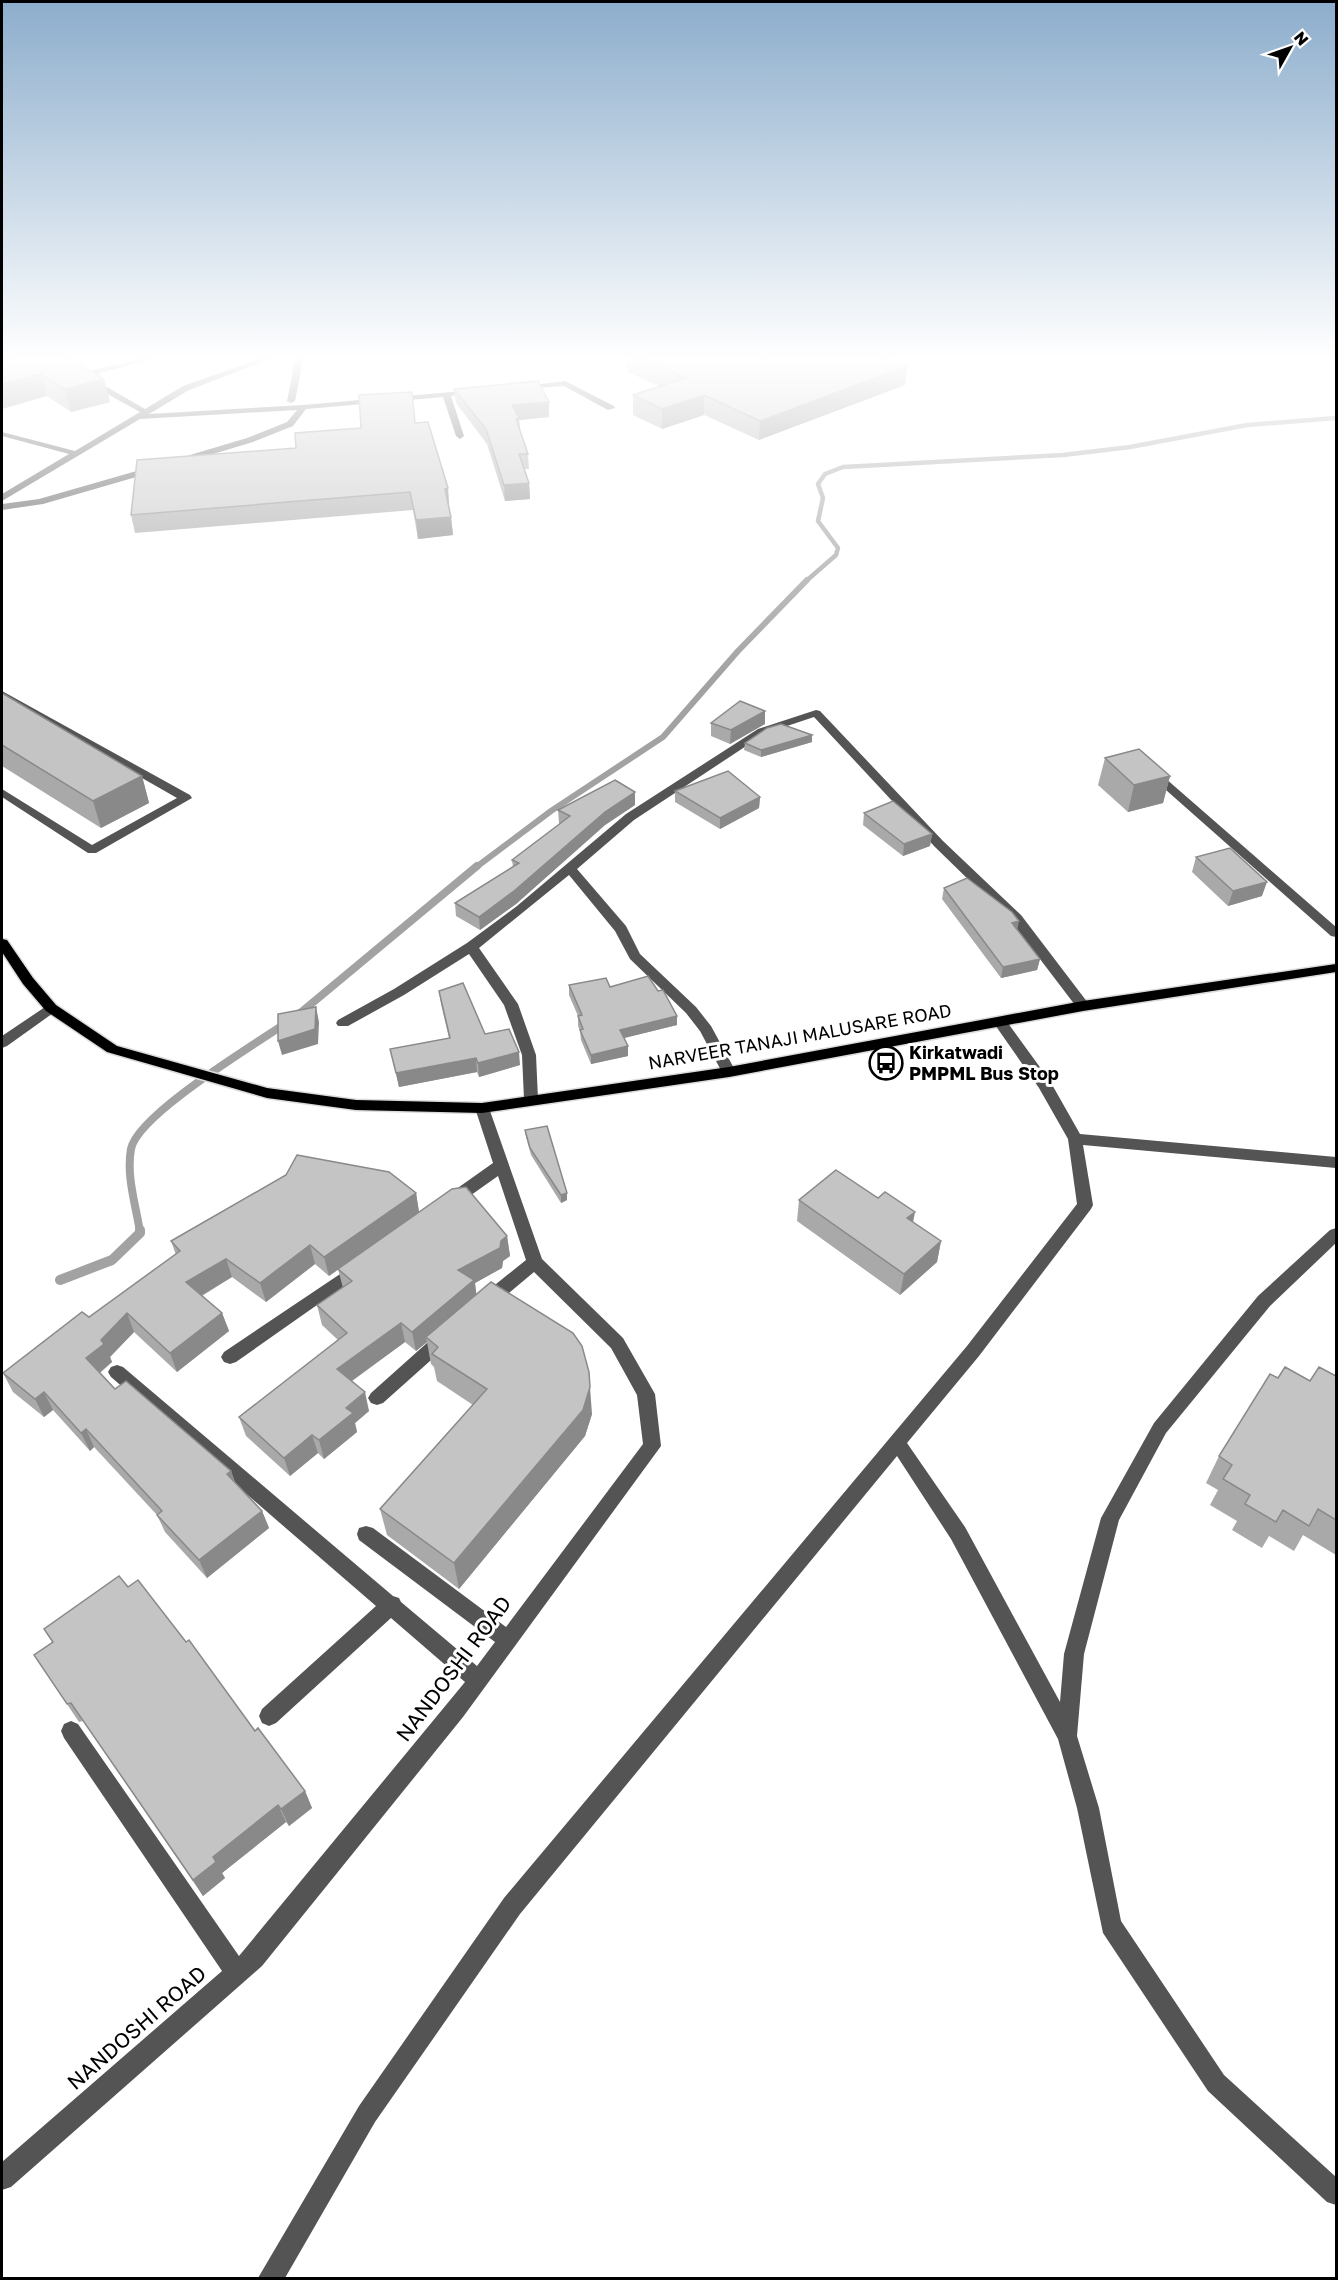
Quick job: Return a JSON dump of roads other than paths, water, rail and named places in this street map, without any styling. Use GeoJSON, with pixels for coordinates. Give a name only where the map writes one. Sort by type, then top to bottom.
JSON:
{"type":"FeatureCollection","features":[{"type":"Feature","properties":{"kind":"main road","name":"NARVEER TANAJI MALUSARE ROAD"},"geometry":{"type":"LineString","coordinates":[[2,942],[28,981],[51,1008],[112,1049],[267,1093],[356,1105],[482,1108],[729,1072],[1083,1006],[1336,968]]}},
{"type":"Feature","properties":{"kind":"street"},"geometry":{"type":"LineString","coordinates":[[2,498],[59,462]]}},
{"type":"Feature","properties":{"kind":"street"},"geometry":{"type":"LineString","coordinates":[[2,507],[40,502],[161,467]]}},
{"type":"Feature","properties":{"kind":"street"},"geometry":{"type":"LineString","coordinates":[[2,694],[186,798],[92,850],[2,792]]}},
{"type":"Feature","properties":{"kind":"street"},"geometry":{"type":"LineString","coordinates":[[343,1023],[399,992],[474,945],[522,909],[630,817],[762,730],[816,713],[939,844],[1016,918],[1083,1006]]}},
{"type":"Feature","properties":{"kind":"street"},"geometry":{"type":"LineString","coordinates":[[1151,771],[1336,933]]}},
{"type":"Feature","properties":{"kind":"street"},"geometry":{"type":"LineString","coordinates":[[569,867],[621,929],[635,956],[691,1010],[706,1029],[729,1072]]}},
{"type":"Feature","properties":{"kind":"street"},"geometry":{"type":"LineString","coordinates":[[474,945],[471,947],[511,1004],[529,1055],[531,1100]]}},
{"type":"Feature","properties":{"kind":"street"},"geometry":{"type":"LineString","coordinates":[[2,1043],[51,1008]]}},
{"type":"Feature","properties":{"kind":"street"},"geometry":{"type":"LineString","coordinates":[[271,2278],[367,2114],[512,1906],[973,1351],[1085,1205],[1075,1139],[1045,1085],[1000,1022]]}},
{"type":"Feature","properties":{"kind":"street","name":"NANDOSHI ROAD"},"geometry":{"type":"LineString","coordinates":[[2,2178],[254,1958],[478,1680],[652,1446],[646,1394],[617,1343],[535,1262],[482,1108]]}},
{"type":"Feature","properties":{"kind":"street"},"geometry":{"type":"LineString","coordinates":[[1075,1139],[1336,1162]]}},
{"type":"Feature","properties":{"kind":"street"},"geometry":{"type":"LineString","coordinates":[[434,1213],[502,1165]]}},
{"type":"Feature","properties":{"kind":"street"},"geometry":{"type":"LineString","coordinates":[[1067,1736],[1074,1654],[1110,1518],[1160,1428],[1264,1301],[1336,1234]]}},
{"type":"Feature","properties":{"kind":"street"},"geometry":{"type":"LineString","coordinates":[[230,1357],[366,1262]]}},
{"type":"Feature","properties":{"kind":"street"},"geometry":{"type":"LineString","coordinates":[[473,1313],[535,1262]]}},
{"type":"Feature","properties":{"kind":"street"},"geometry":{"type":"LineString","coordinates":[[377,1398],[456,1328]]}},
{"type":"Feature","properties":{"kind":"street"},"geometry":{"type":"LineString","coordinates":[[117,1372],[392,1604],[478,1680]]}},
{"type":"Feature","properties":{"kind":"street"},"geometry":{"type":"LineString","coordinates":[[897,1442],[958,1533],[1067,1736],[1088,1808],[1111,1925],[1216,2083],[1336,2193]]}},
{"type":"Feature","properties":{"kind":"street"},"geometry":{"type":"LineString","coordinates":[[366,1534],[508,1640]]}},
{"type":"Feature","properties":{"kind":"street"},"geometry":{"type":"LineString","coordinates":[[269,1716],[392,1604]]}},
{"type":"Feature","properties":{"kind":"street"},"geometry":{"type":"LineString","coordinates":[[71,1731],[237,1973]]}},
{"type":"Feature","properties":{"kind":"waterway"},"geometry":{"type":"LineString","coordinates":[[805,582],[836,555],[838,548],[818,521],[823,498],[818,484],[825,474],[843,467],[927,462]]}},
{"type":"Feature","properties":{"kind":"waterway"},"geometry":{"type":"LineString","coordinates":[[475,868],[551,811],[663,737],[738,651],[805,582]]}},
{"type":"Feature","properties":{"kind":"waterway"},"geometry":{"type":"LineString","coordinates":[[299,1014],[477,866]]}},
{"type":"Feature","properties":{"kind":"waterway"},"geometry":{"type":"LineString","coordinates":[[140,1232],[130,1170],[131,1149],[138,1135],[174,1100],[286,1023]]}},
{"type":"Feature","properties":{"kind":"waterway"},"geometry":{"type":"LineString","coordinates":[[60,1280],[112,1260],[140,1232]]}},
{"type":"Feature","properties":{"kind":"place","name":"Kirkatwadi PMPML Bus Stop"},"geometry":{"type":"Point","coordinates":[886,1063]}}]}
